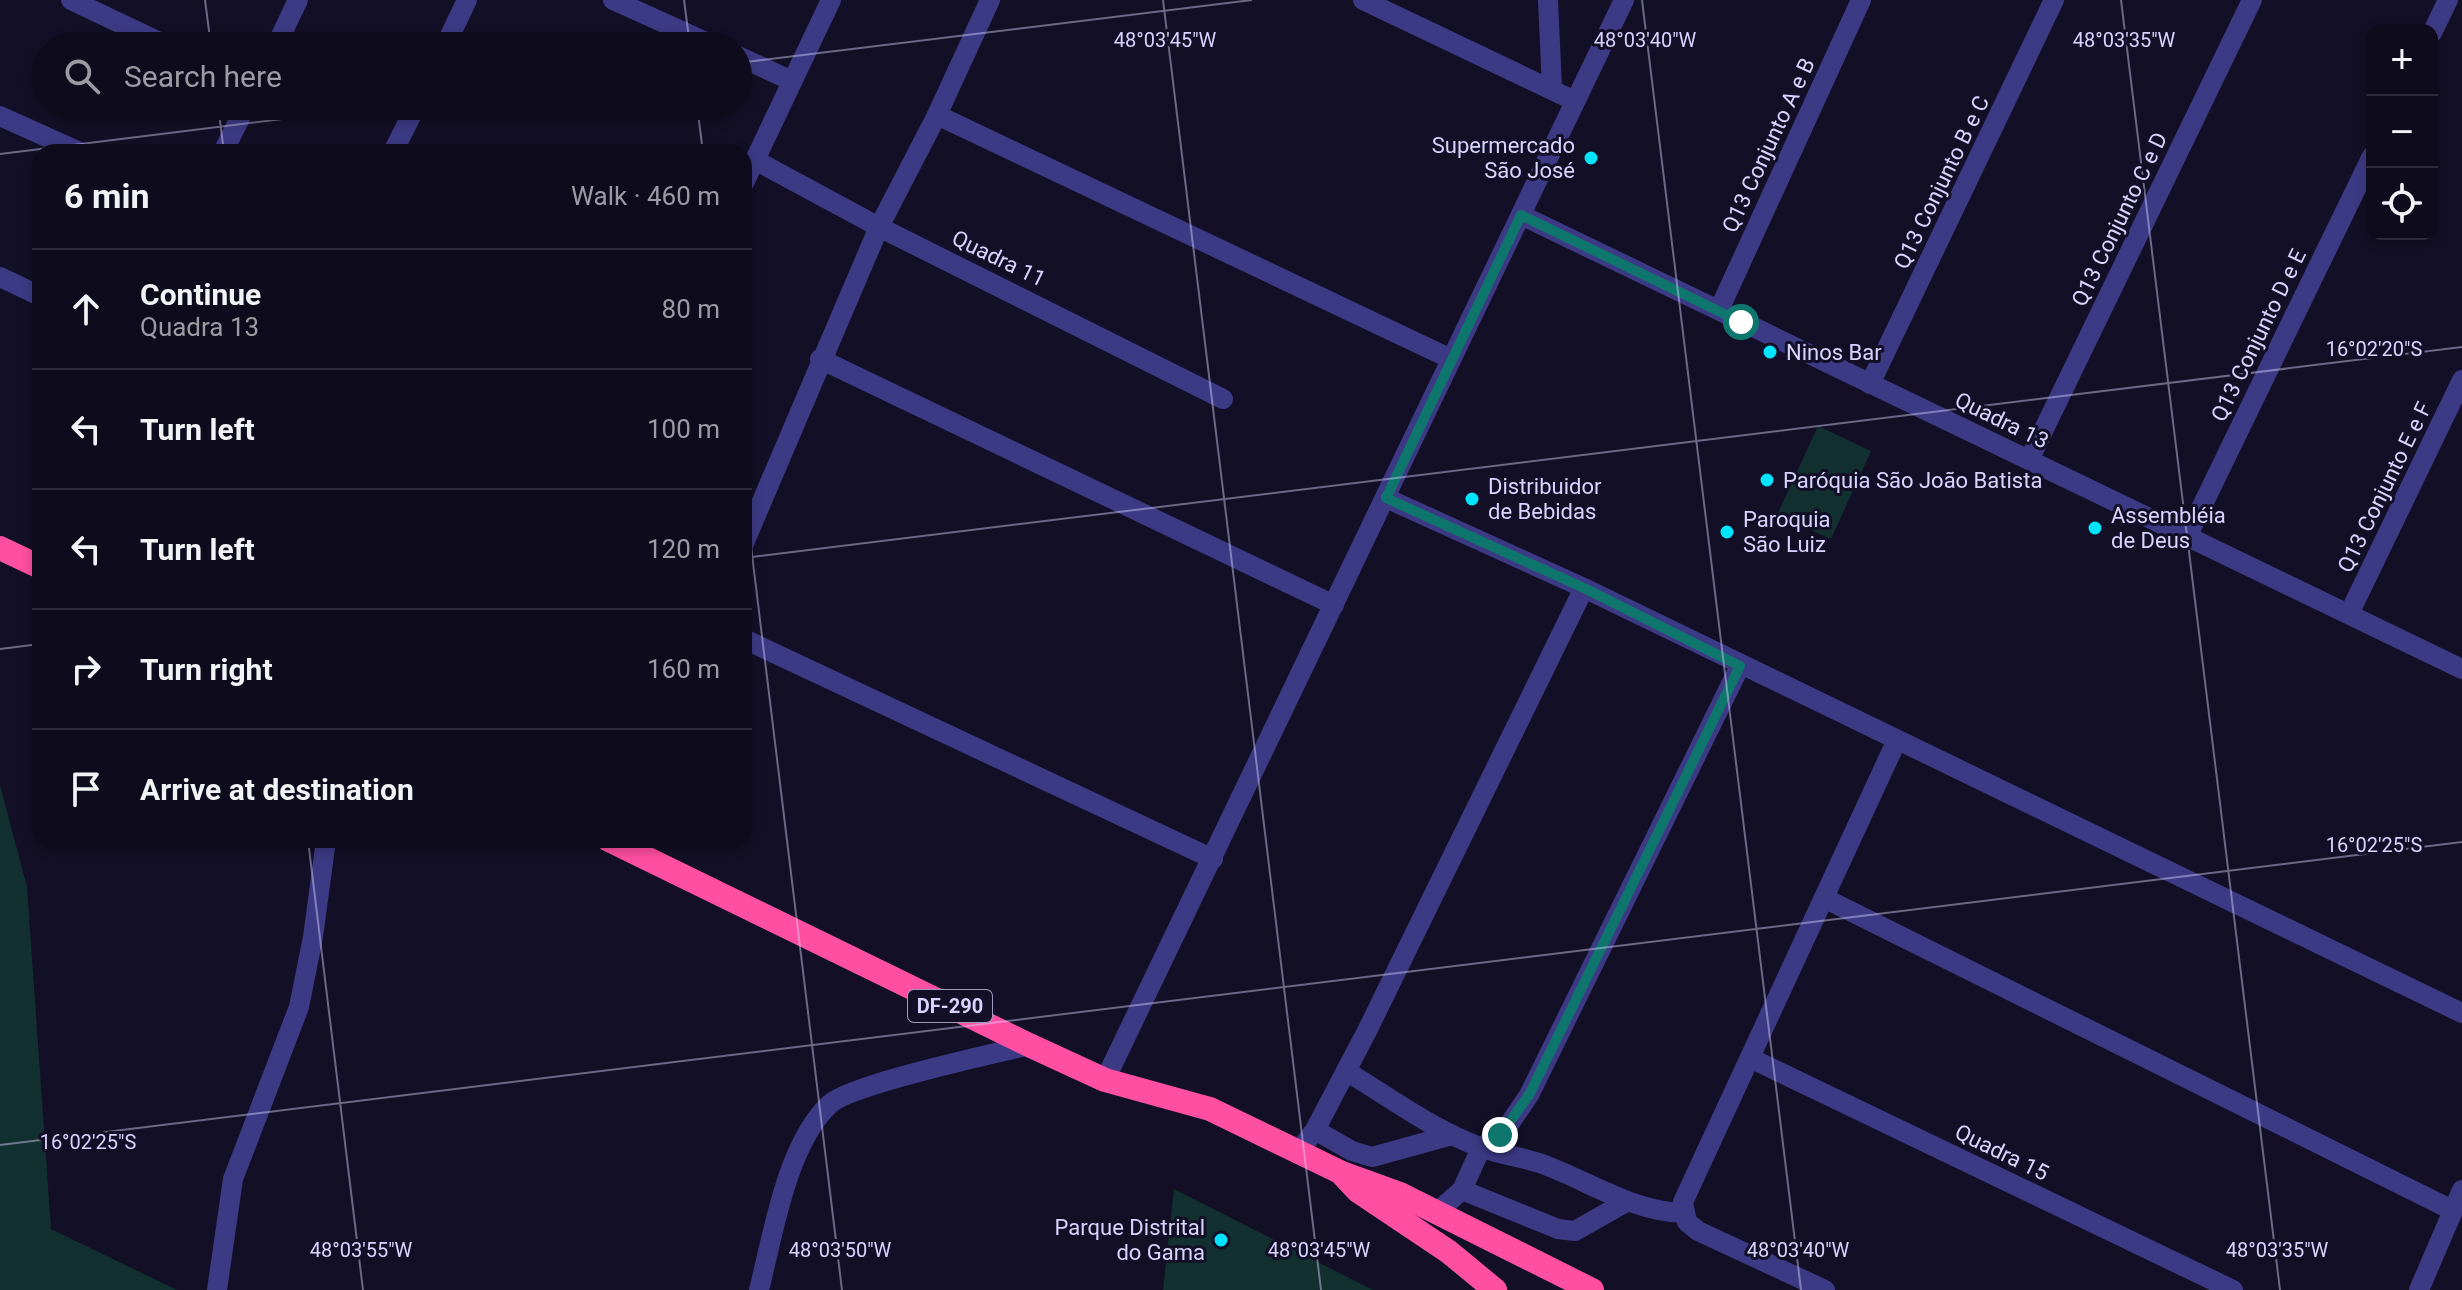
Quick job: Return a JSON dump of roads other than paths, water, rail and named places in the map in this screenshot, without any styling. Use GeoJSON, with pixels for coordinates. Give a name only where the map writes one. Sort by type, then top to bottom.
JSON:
{"type":"FeatureCollection","features":[{"type":"Feature","properties":{"kind":"highway"},"geometry":{"type":"LineString","coordinates":[[0,548],[32,563]]}},
{"type":"Feature","properties":{"kind":"highway","name":"DF-290"},"geometry":{"type":"LineString","coordinates":[[625,848],[1105,1080],[1210,1109],[1342,1173],[1371,1181],[1437,1212],[1592,1290]]}},
{"type":"Feature","properties":{"kind":"highway","name":"DF-290"},"geometry":{"type":"LineString","coordinates":[[1342,1173],[1358,1191],[1449,1252],[1495,1290]]}},
{"type":"Feature","properties":{"kind":"street"},"geometry":{"type":"LineString","coordinates":[[71,0],[138,32]]}},
{"type":"Feature","properties":{"kind":"street"},"geometry":{"type":"LineString","coordinates":[[283,32],[298,0]]}},
{"type":"Feature","properties":{"kind":"street"},"geometry":{"type":"LineString","coordinates":[[452,32],[467,0]]}},
{"type":"Feature","properties":{"kind":"street"},"geometry":{"type":"LineString","coordinates":[[613,0],[684,32]]}},
{"type":"Feature","properties":{"kind":"street"},"geometry":{"type":"LineString","coordinates":[[752,166],[831,0]]}},
{"type":"Feature","properties":{"kind":"street"},"geometry":{"type":"LineString","coordinates":[[752,524],[879,227],[937,115],[990,0]]}},
{"type":"Feature","properties":{"kind":"street"},"geometry":{"type":"LineString","coordinates":[[1363,0],[1575,101]]}},
{"type":"Feature","properties":{"kind":"street"},"geometry":{"type":"LineString","coordinates":[[1548,0],[1552,88]]}},
{"type":"Feature","properties":{"kind":"street"},"geometry":{"type":"LineString","coordinates":[[1105,1080],[1624,0]]}},
{"type":"Feature","properties":{"kind":"street","name":"Q13 Conjunto A e B"},"geometry":{"type":"LineString","coordinates":[[1719,310],[1861,0]]}},
{"type":"Feature","properties":{"kind":"street","name":"Q13 Conjunto B e C"},"geometry":{"type":"LineString","coordinates":[[1870,384],[2054,0]]}},
{"type":"Feature","properties":{"kind":"street","name":"Q13 Conjunto C e D"},"geometry":{"type":"LineString","coordinates":[[2029,460],[2252,0]]}},
{"type":"Feature","properties":{"kind":"street"},"geometry":{"type":"LineString","coordinates":[[2436,24],[2448,0]]}},
{"type":"Feature","properties":{"kind":"street"},"geometry":{"type":"LineString","coordinates":[[752,62],[792,81]]}},
{"type":"Feature","properties":{"kind":"street"},"geometry":{"type":"LineString","coordinates":[[937,115],[1451,359]]}},
{"type":"Feature","properties":{"kind":"street"},"geometry":{"type":"LineString","coordinates":[[0,116],[62,144]]}},
{"type":"Feature","properties":{"kind":"street"},"geometry":{"type":"LineString","coordinates":[[227,144],[239,120]]}},
{"type":"Feature","properties":{"kind":"street"},"geometry":{"type":"LineString","coordinates":[[397,144],[409,120]]}},
{"type":"Feature","properties":{"kind":"street","name":"Quadra 11"},"geometry":{"type":"LineString","coordinates":[[755,160],[879,227],[1223,399]]}},
{"type":"Feature","properties":{"kind":"street","name":"Q13 Conjunto D e E"},"geometry":{"type":"LineString","coordinates":[[2188,535],[2366,168]]}},
{"type":"Feature","properties":{"kind":"street","name":"Quadra 13"},"geometry":{"type":"LineString","coordinates":[[1521,215],[2462,669]]}},
{"type":"Feature","properties":{"kind":"street"},"geometry":{"type":"LineString","coordinates":[[0,277],[32,292]]}},
{"type":"Feature","properties":{"kind":"street"},"geometry":{"type":"LineString","coordinates":[[820,359],[1334,605]]}},
{"type":"Feature","properties":{"kind":"street","name":"Q13 Conjunto E e F"},"geometry":{"type":"LineString","coordinates":[[2349,614],[2462,380]]}},
{"type":"Feature","properties":{"kind":"street"},"geometry":{"type":"LineString","coordinates":[[1386,498],[1584,588],[1896,742],[2462,1013]]}},
{"type":"Feature","properties":{"kind":"street"},"geometry":{"type":"LineString","coordinates":[[1300,1150],[1315,1130],[1346,1071],[1584,588]]}},
{"type":"Feature","properties":{"kind":"street"},"geometry":{"type":"LineString","coordinates":[[752,643],[1213,859]]}},
{"type":"Feature","properties":{"kind":"street"},"geometry":{"type":"LineString","coordinates":[[1437,1212],[1462,1190],[1481,1148],[1506,1129],[1529,1095],[1740,666]]}},
{"type":"Feature","properties":{"kind":"street"},"geometry":{"type":"LineString","coordinates":[[1825,1290],[1698,1231],[1687,1222],[1683,1202],[1896,742]]}},
{"type":"Feature","properties":{"kind":"street"},"geometry":{"type":"LineString","coordinates":[[217,1290],[233,1179],[299,1007],[316,922],[325,848]]}},
{"type":"Feature","properties":{"kind":"street"},"geometry":{"type":"LineString","coordinates":[[1824,898],[2452,1210]]}},
{"type":"Feature","properties":{"kind":"street"},"geometry":{"type":"LineString","coordinates":[[759,1290],[786,1188],[809,1129],[832,1102],[882,1084],[1029,1045]]}},
{"type":"Feature","properties":{"kind":"street","name":"Quadra 15"},"geometry":{"type":"LineString","coordinates":[[1750,1058],[2233,1290]]}},
{"type":"Feature","properties":{"kind":"street"},"geometry":{"type":"LineString","coordinates":[[1346,1071],[1452,1135],[1481,1148],[1543,1164],[1626,1202],[1663,1213],[1683,1213]]}},
{"type":"Feature","properties":{"kind":"street"},"geometry":{"type":"LineString","coordinates":[[1315,1130],[1352,1151],[1372,1157],[1452,1135]]}},
{"type":"Feature","properties":{"kind":"street"},"geometry":{"type":"LineString","coordinates":[[1462,1190],[1558,1229],[1575,1231],[1626,1202]]}},
{"type":"Feature","properties":{"kind":"street"},"geometry":{"type":"LineString","coordinates":[[2424,1288],[2462,1190]]}},
{"type":"Feature","properties":{"kind":"place","name":"Supermercado São José"},"geometry":{"type":"Point","coordinates":[1591,158]}},
{"type":"Feature","properties":{"kind":"place","name":"Ninos Bar"},"geometry":{"type":"Point","coordinates":[1770,352]}},
{"type":"Feature","properties":{"kind":"place","name":"Paróquia São João Batista"},"geometry":{"type":"Point","coordinates":[1767,480]}},
{"type":"Feature","properties":{"kind":"place","name":"Distribuidor de Bebidas"},"geometry":{"type":"Point","coordinates":[1472,499]}},
{"type":"Feature","properties":{"kind":"place","name":"Assembléia de Deus"},"geometry":{"type":"Point","coordinates":[2095,528]}},
{"type":"Feature","properties":{"kind":"place","name":"Paroquia São Luiz"},"geometry":{"type":"Point","coordinates":[1727,532]}},
{"type":"Feature","properties":{"kind":"place","name":"Parque Distrital do Gama"},"geometry":{"type":"Point","coordinates":[1221,1240]}}]}
